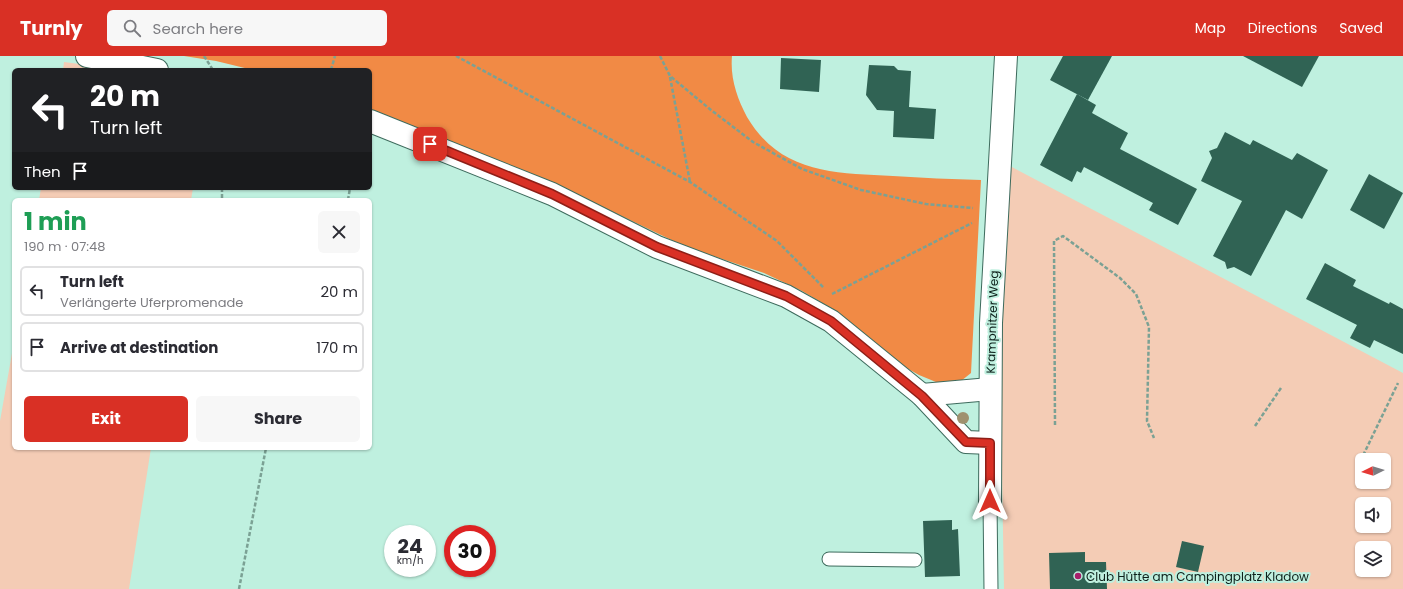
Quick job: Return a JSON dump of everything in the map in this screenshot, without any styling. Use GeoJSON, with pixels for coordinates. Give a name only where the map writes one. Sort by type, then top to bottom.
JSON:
{"type":"FeatureCollection","features":[{"type":"Feature","properties":{"kind":"street"},"geometry":{"type":"LineString","coordinates":[[87,56],[148,68]]}},
{"type":"Feature","properties":{"kind":"street","name":"Krampnitzer Weg"},"geometry":{"type":"LineString","coordinates":[[990,501],[991,323],[1006,56]]}},
{"type":"Feature","properties":{"kind":"street"},"geometry":{"type":"LineString","coordinates":[[372,122],[552,194],[657,247],[786,296],[831,321],[922,396],[966,442],[990,443]]}},
{"type":"Feature","properties":{"kind":"street"},"geometry":{"type":"LineString","coordinates":[[922,396],[990,389]]}},
{"type":"Feature","properties":{"kind":"lane","name":"Krampnitzer Weg"},"geometry":{"type":"LineString","coordinates":[[990,501],[991,589]]}},
{"type":"Feature","properties":{"kind":"lane"},"geometry":{"type":"LineString","coordinates":[[829,559],[914,560]]}},
{"type":"Feature","properties":{"kind":"path"},"geometry":{"type":"LineString","coordinates":[[204,56],[212,68]]}},
{"type":"Feature","properties":{"kind":"path"},"geometry":{"type":"LineString","coordinates":[[332,68],[335,56]]}},
{"type":"Feature","properties":{"kind":"path"},"geometry":{"type":"LineString","coordinates":[[456,56],[690,182],[777,241],[836,300]]}},
{"type":"Feature","properties":{"kind":"path"},"geometry":{"type":"LineString","coordinates":[[660,56],[670,76],[690,182]]}},
{"type":"Feature","properties":{"kind":"path"},"geometry":{"type":"LineString","coordinates":[[670,76],[753,142],[802,169],[861,190],[926,204],[998,210]]}},
{"type":"Feature","properties":{"kind":"path"},"geometry":{"type":"LineString","coordinates":[[831,295],[998,210]]}},
{"type":"Feature","properties":{"kind":"path"},"geometry":{"type":"LineString","coordinates":[[1055,425],[1054,241],[1063,236],[1120,278],[1136,294],[1149,327],[1147,421],[1154,438]]}},
{"type":"Feature","properties":{"kind":"path"},"geometry":{"type":"LineString","coordinates":[[1364,453],[1398,383]]}},
{"type":"Feature","properties":{"kind":"path"},"geometry":{"type":"LineString","coordinates":[[1255,426],[1281,388]]}},
{"type":"Feature","properties":{"kind":"path"},"geometry":{"type":"LineString","coordinates":[[239,589],[266,450]]}},
{"type":"Feature","properties":{"kind":"shaded area"},"geometry":{"type":"Polygon","coordinates":[[[184,56],[732,56],[733,80],[740,103],[747,117],[761,136],[776,150],[793,160],[811,167],[850,174],[981,180],[971,373],[961,381],[948,382],[936,382],[919,375],[894,361],[873,345],[836,311],[802,291],[764,273],[686,247],[553,183],[372,113],[372,68],[245,68],[216,61],[184,56]]]}},
{"type":"Feature","properties":{"kind":"shaded area"},"geometry":{"type":"Polygon","coordinates":[[[64,62],[110,68],[63,68],[64,62]]]}},
{"type":"Feature","properties":{"kind":"shaded area"},"geometry":{"type":"Polygon","coordinates":[[[1010,166],[1403,373],[1403,589],[1004,589],[1000,358],[1010,166]]]}},
{"type":"Feature","properties":{"kind":"shaded area"},"geometry":{"type":"Polygon","coordinates":[[[41,190],[193,190],[191,198],[39,198],[41,190]]]}},
{"type":"Feature","properties":{"kind":"shaded area"},"geometry":{"type":"Polygon","coordinates":[[[12,353],[12,450],[151,450],[129,589],[0,589],[0,421],[12,353]]]}},
{"type":"Feature","properties":{"kind":"building"},"geometry":{"type":"Polygon","coordinates":[[[1063,56],[1112,56],[1088,100],[1050,80],[1063,56]]]}},
{"type":"Feature","properties":{"kind":"building"},"geometry":{"type":"Polygon","coordinates":[[[1243,56],[1319,56],[1302,87],[1243,56]]]}},
{"type":"Feature","properties":{"kind":"building"},"geometry":{"type":"Polygon","coordinates":[[[781,58],[821,60],[819,92],[780,89],[781,58]]]}},
{"type":"Feature","properties":{"kind":"building"},"geometry":{"type":"Polygon","coordinates":[[[869,65],[894,66],[898,70],[911,71],[909,107],[936,109],[934,139],[893,137],[894,111],[877,110],[866,95],[869,65]]]}},
{"type":"Feature","properties":{"kind":"building"},"geometry":{"type":"Polygon","coordinates":[[[1077,94],[1096,105],[1092,113],[1128,133],[1120,149],[1197,189],[1178,225],[1149,210],[1153,203],[1084,167],[1081,173],[1077,171],[1072,182],[1040,165],[1077,94]]]}},
{"type":"Feature","properties":{"kind":"building"},"geometry":{"type":"Polygon","coordinates":[[[1225,132],[1250,145],[1253,140],[1292,160],[1297,153],[1328,170],[1302,219],[1286,210],[1251,276],[1234,267],[1227,269],[1225,262],[1213,256],[1242,201],[1201,181],[1212,158],[1209,151],[1217,148],[1225,132]]]}},
{"type":"Feature","properties":{"kind":"building"},"geometry":{"type":"Polygon","coordinates":[[[1369,174],[1403,193],[1384,229],[1350,210],[1369,174]]]}},
{"type":"Feature","properties":{"kind":"building"},"geometry":{"type":"Polygon","coordinates":[[[1325,263],[1356,280],[1353,286],[1389,304],[1390,302],[1403,309],[1403,354],[1374,340],[1370,348],[1350,338],[1357,325],[1306,299],[1325,263]]]}},
{"type":"Feature","properties":{"kind":"building"},"geometry":{"type":"Polygon","coordinates":[[[952,520],[952,530],[958,529],[960,576],[925,577],[923,521],[952,520]]]}},
{"type":"Feature","properties":{"kind":"building"},"geometry":{"type":"Polygon","coordinates":[[[1182,541],[1204,546],[1198,572],[1176,567],[1182,541]]]}},
{"type":"Feature","properties":{"kind":"building","name":"Club Hütte am Campingplatz Kladow"},"geometry":{"type":"Polygon","coordinates":[[[1085,552],[1085,562],[1106,562],[1107,589],[1050,589],[1049,553],[1085,552]]]}},
{"type":"Feature","properties":{"kind":"place","name":"Club Hütte am Campingplatz Kladow"},"geometry":{"type":"Point","coordinates":[1078,576]}},
{"type":"Feature","properties":{"kind":"route"},"geometry":{"type":"LineString","coordinates":[[430,144],[552,194],[657,247],[786,296],[831,321],[922,396],[966,442],[990,443],[990,501]]}}]}
